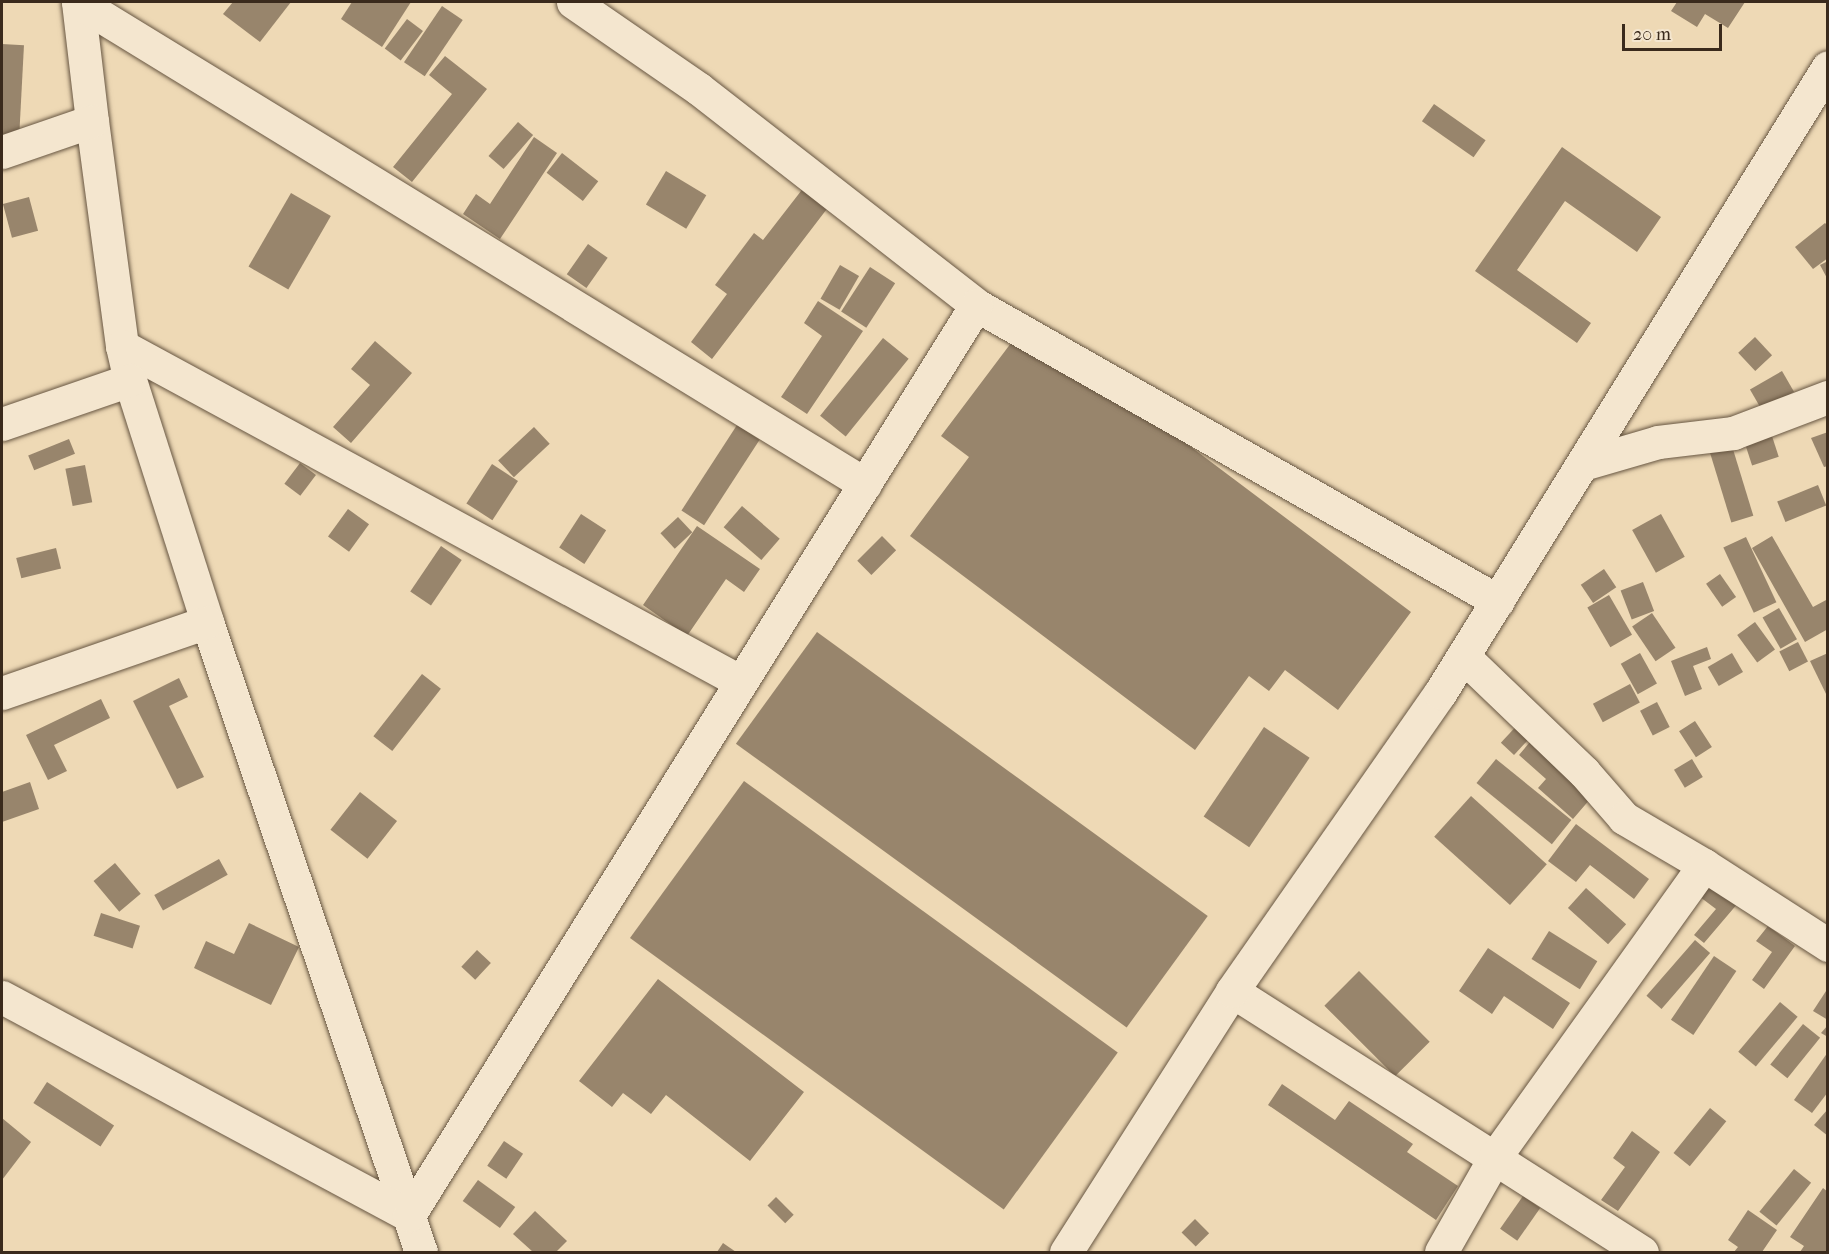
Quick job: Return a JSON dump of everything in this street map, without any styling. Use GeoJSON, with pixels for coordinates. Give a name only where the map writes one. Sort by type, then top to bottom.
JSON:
{"type":"FeatureCollection","features":[{"type":"Feature","properties":{"kind":"street"},"geometry":{"type":"LineString","coordinates":[[78,2],[865,484]]}},
{"type":"Feature","properties":{"kind":"street"},"geometry":{"type":"LineString","coordinates":[[78,2],[92,121],[123,346],[130,380],[207,622],[421,1252]]}},
{"type":"Feature","properties":{"kind":"street"},"geometry":{"type":"LineString","coordinates":[[573,2],[699,88],[976,305],[1498,601]]}},
{"type":"Feature","properties":{"kind":"street"},"geometry":{"type":"LineString","coordinates":[[1066,1252],[1232,991],[1463,656],[1827,67]]}},
{"type":"Feature","properties":{"kind":"street"},"geometry":{"type":"LineString","coordinates":[[2,152],[92,121]]}},
{"type":"Feature","properties":{"kind":"street"},"geometry":{"type":"LineString","coordinates":[[409,1215],[976,305]]}},
{"type":"Feature","properties":{"kind":"street"},"geometry":{"type":"LineString","coordinates":[[123,346],[741,682]]}},
{"type":"Feature","properties":{"kind":"street"},"geometry":{"type":"LineString","coordinates":[[2,424],[130,380]]}},
{"type":"Feature","properties":{"kind":"street"},"geometry":{"type":"LineString","coordinates":[[1583,464],[1658,442],[1733,433],[1827,397]]}},
{"type":"Feature","properties":{"kind":"street"},"geometry":{"type":"LineString","coordinates":[[2,693],[207,622]]}},
{"type":"Feature","properties":{"kind":"street"},"geometry":{"type":"LineString","coordinates":[[1463,656],[1584,772],[1624,818],[1704,865],[1827,945]]}},
{"type":"Feature","properties":{"kind":"street"},"geometry":{"type":"LineString","coordinates":[[1441,1252],[1496,1157],[1704,865]]}},
{"type":"Feature","properties":{"kind":"street"},"geometry":{"type":"LineString","coordinates":[[1232,991],[1642,1252]]}},
{"type":"Feature","properties":{"kind":"street"},"geometry":{"type":"LineString","coordinates":[[2,997],[409,1215]]}},
{"type":"Feature","properties":{"kind":"building"},"geometry":{"type":"Polygon","coordinates":[[[233,2],[291,2],[260,42],[223,14],[233,2]]]}},
{"type":"Feature","properties":{"kind":"building"},"geometry":{"type":"Polygon","coordinates":[[[352,2],[411,2],[382,47],[341,19],[352,2]]]}},
{"type":"Feature","properties":{"kind":"building"},"geometry":{"type":"Polygon","coordinates":[[[1677,2],[1745,2],[1728,28],[1705,14],[1697,27],[1671,11],[1677,2]]]}},
{"type":"Feature","properties":{"kind":"building"},"geometry":{"type":"Polygon","coordinates":[[[442,6],[463,20],[425,76],[404,62],[442,6]]]}},
{"type":"Feature","properties":{"kind":"building"},"geometry":{"type":"Polygon","coordinates":[[[407,19],[423,31],[401,61],[385,49],[407,19]]]}},
{"type":"Feature","properties":{"kind":"building"},"geometry":{"type":"Polygon","coordinates":[[[2,44],[24,45],[19,137],[2,136],[2,44]]]}},
{"type":"Feature","properties":{"kind":"building"},"geometry":{"type":"Polygon","coordinates":[[[445,56],[487,89],[412,182],[393,167],[452,94],[429,75],[445,56]]]}},
{"type":"Feature","properties":{"kind":"building"},"geometry":{"type":"Polygon","coordinates":[[[1434,104],[1486,140],[1474,157],[1422,121],[1434,104]]]}},
{"type":"Feature","properties":{"kind":"building"},"geometry":{"type":"Polygon","coordinates":[[[518,122],[533,135],[504,169],[488,156],[518,122]]]}},
{"type":"Feature","properties":{"kind":"building"},"geometry":{"type":"Polygon","coordinates":[[[534,137],[557,153],[500,239],[463,214],[476,194],[490,204],[534,137]]]}},
{"type":"Feature","properties":{"kind":"building"},"geometry":{"type":"Polygon","coordinates":[[[1562,147],[1661,217],[1637,252],[1565,201],[1517,270],[1591,323],[1577,343],[1475,271],[1562,147]]]}},
{"type":"Feature","properties":{"kind":"building"},"geometry":{"type":"Polygon","coordinates":[[[562,153],[598,181],[583,201],[547,173],[562,153]]]}},
{"type":"Feature","properties":{"kind":"building"},"geometry":{"type":"Polygon","coordinates":[[[666,171],[706,195],[686,229],[646,204],[666,171]]]}},
{"type":"Feature","properties":{"kind":"building"},"geometry":{"type":"Polygon","coordinates":[[[808,182],[833,201],[712,359],[691,342],[727,294],[715,285],[754,233],[763,240],[808,182]]]}},
{"type":"Feature","properties":{"kind":"building"},"geometry":{"type":"Polygon","coordinates":[[[291,193],[331,216],[288,290],[249,267],[291,193]]]}},
{"type":"Feature","properties":{"kind":"building"},"geometry":{"type":"Polygon","coordinates":[[[29,197],[38,231],[12,238],[3,204],[29,197]]]}},
{"type":"Feature","properties":{"kind":"building"},"geometry":{"type":"Polygon","coordinates":[[[1825,223],[1828,226],[1828,258],[1813,269],[1795,247],[1825,223]]]}},
{"type":"Feature","properties":{"kind":"building"},"geometry":{"type":"Polygon","coordinates":[[[588,244],[608,258],[586,288],[567,274],[588,244]]]}},
{"type":"Feature","properties":{"kind":"building"},"geometry":{"type":"Polygon","coordinates":[[[1828,261],[1828,280],[1820,265],[1828,261]]]}},
{"type":"Feature","properties":{"kind":"building"},"geometry":{"type":"Polygon","coordinates":[[[840,265],[859,276],[840,310],[820,299],[840,265]]]}},
{"type":"Feature","properties":{"kind":"building"},"geometry":{"type":"Polygon","coordinates":[[[870,267],[895,283],[866,328],[841,311],[870,267]]]}},
{"type":"Feature","properties":{"kind":"building"},"geometry":{"type":"Polygon","coordinates":[[[818,301],[863,331],[807,414],[781,397],[822,336],[804,323],[818,301]]]}},
{"type":"Feature","properties":{"kind":"building"},"geometry":{"type":"Polygon","coordinates":[[[1026,323],[1411,612],[1338,710],[1285,670],[1269,691],[1249,676],[1195,750],[910,536],[969,457],[941,436],[1026,323]]]}},
{"type":"Feature","properties":{"kind":"building"},"geometry":{"type":"Polygon","coordinates":[[[1755,337],[1772,355],[1755,371],[1738,353],[1755,337]]]}},
{"type":"Feature","properties":{"kind":"building"},"geometry":{"type":"Polygon","coordinates":[[[883,338],[909,359],[846,436],[820,416],[883,338]]]}},
{"type":"Feature","properties":{"kind":"building"},"geometry":{"type":"Polygon","coordinates":[[[375,341],[412,373],[351,443],[333,427],[370,385],[351,369],[375,341]]]}},
{"type":"Feature","properties":{"kind":"building"},"geometry":{"type":"Polygon","coordinates":[[[1782,371],[1794,392],[1762,410],[1750,390],[1782,371]]]}},
{"type":"Feature","properties":{"kind":"building"},"geometry":{"type":"Polygon","coordinates":[[[737,425],[760,440],[704,525],[681,511],[737,425]]]}},
{"type":"Feature","properties":{"kind":"building"},"geometry":{"type":"Polygon","coordinates":[[[534,427],[550,444],[514,477],[498,460],[534,427]]]}},
{"type":"Feature","properties":{"kind":"building"},"geometry":{"type":"Polygon","coordinates":[[[1828,432],[1828,466],[1824,467],[1811,438],[1828,432]]]}},
{"type":"Feature","properties":{"kind":"building"},"geometry":{"type":"Polygon","coordinates":[[[1771,433],[1779,457],[1752,465],[1744,442],[1771,433]]]}},
{"type":"Feature","properties":{"kind":"building"},"geometry":{"type":"Polygon","coordinates":[[[69,439],[75,454],[34,470],[28,455],[69,439]]]}},
{"type":"Feature","properties":{"kind":"building"},"geometry":{"type":"Polygon","coordinates":[[[1732,446],[1753,516],[1731,523],[1710,453],[1732,446]]]}},
{"type":"Feature","properties":{"kind":"building"},"geometry":{"type":"Polygon","coordinates":[[[300,463],[316,475],[300,496],[284,484],[300,463]]]}},
{"type":"Feature","properties":{"kind":"building"},"geometry":{"type":"Polygon","coordinates":[[[492,464],[518,481],[492,520],[466,503],[492,464]]]}},
{"type":"Feature","properties":{"kind":"building"},"geometry":{"type":"Polygon","coordinates":[[[85,465],[92,502],[73,506],[65,469],[85,465]]]}},
{"type":"Feature","properties":{"kind":"building"},"geometry":{"type":"Polygon","coordinates":[[[1818,485],[1826,505],[1785,522],[1777,501],[1818,485]]]}},
{"type":"Feature","properties":{"kind":"building"},"geometry":{"type":"Polygon","coordinates":[[[742,506],[780,539],[761,560],[724,527],[742,506]]]}},
{"type":"Feature","properties":{"kind":"building"},"geometry":{"type":"Polygon","coordinates":[[[348,509],[369,524],[349,552],[328,537],[348,509]]]}},
{"type":"Feature","properties":{"kind":"building"},"geometry":{"type":"Polygon","coordinates":[[[581,514],[606,530],[584,564],[559,548],[581,514]]]}},
{"type":"Feature","properties":{"kind":"building"},"geometry":{"type":"Polygon","coordinates":[[[1661,514],[1685,557],[1656,573],[1632,530],[1661,514]]]}},
{"type":"Feature","properties":{"kind":"building"},"geometry":{"type":"Polygon","coordinates":[[[678,517],[692,532],[675,549],[660,533],[678,517]]]}},
{"type":"Feature","properties":{"kind":"building"},"geometry":{"type":"Polygon","coordinates":[[[697,526],[760,569],[744,592],[726,579],[687,636],[643,605],[697,526]]]}},
{"type":"Feature","properties":{"kind":"building"},"geometry":{"type":"Polygon","coordinates":[[[882,536],[896,550],[871,575],[857,561],[882,536]]]}},
{"type":"Feature","properties":{"kind":"building"},"geometry":{"type":"Polygon","coordinates":[[[1772,536],[1813,607],[1828,599],[1828,629],[1805,642],[1752,548],[1772,536]]]}},
{"type":"Feature","properties":{"kind":"building"},"geometry":{"type":"Polygon","coordinates":[[[1746,537],[1776,602],[1754,613],[1723,548],[1746,537]]]}},
{"type":"Feature","properties":{"kind":"building"},"geometry":{"type":"Polygon","coordinates":[[[441,546],[462,560],[431,606],[410,592],[441,546]]]}},
{"type":"Feature","properties":{"kind":"building"},"geometry":{"type":"Polygon","coordinates":[[[56,548],[61,568],[21,578],[16,558],[56,548]]]}},
{"type":"Feature","properties":{"kind":"building"},"geometry":{"type":"Polygon","coordinates":[[[1604,569],[1616,587],[1593,603],[1581,585],[1604,569]]]}},
{"type":"Feature","properties":{"kind":"building"},"geometry":{"type":"Polygon","coordinates":[[[1720,574],[1736,597],[1722,607],[1706,584],[1720,574]]]}},
{"type":"Feature","properties":{"kind":"building"},"geometry":{"type":"Polygon","coordinates":[[[1643,582],[1654,611],[1632,620],[1621,591],[1643,582]]]}},
{"type":"Feature","properties":{"kind":"building"},"geometry":{"type":"Polygon","coordinates":[[[1609,595],[1632,635],[1610,647],[1587,608],[1609,595]]]}},
{"type":"Feature","properties":{"kind":"building"},"geometry":{"type":"Polygon","coordinates":[[[1779,608],[1797,639],[1781,649],[1763,618],[1779,608]]]}},
{"type":"Feature","properties":{"kind":"building"},"geometry":{"type":"Polygon","coordinates":[[[1652,613],[1675,648],[1656,661],[1632,626],[1652,613]]]}},
{"type":"Feature","properties":{"kind":"building"},"geometry":{"type":"Polygon","coordinates":[[[1755,622],[1775,650],[1757,662],[1737,635],[1755,622]]]}},
{"type":"Feature","properties":{"kind":"building"},"geometry":{"type":"Polygon","coordinates":[[[817,632],[1208,916],[1127,1028],[736,744],[817,632]]]}},
{"type":"Feature","properties":{"kind":"building"},"geometry":{"type":"Polygon","coordinates":[[[1798,642],[1808,662],[1789,671],[1779,652],[1798,642]]]}},
{"type":"Feature","properties":{"kind":"building"},"geometry":{"type":"Polygon","coordinates":[[[1707,647],[1711,659],[1693,666],[1702,689],[1685,696],[1671,661],[1707,647]]]}},
{"type":"Feature","properties":{"kind":"building"},"geometry":{"type":"Polygon","coordinates":[[[1640,653],[1657,684],[1638,694],[1621,664],[1640,653]]]}},
{"type":"Feature","properties":{"kind":"building"},"geometry":{"type":"Polygon","coordinates":[[[1732,653],[1743,672],[1719,686],[1708,667],[1732,653]]]}},
{"type":"Feature","properties":{"kind":"building"},"geometry":{"type":"Polygon","coordinates":[[[1828,653],[1828,698],[1810,661],[1828,653]]]}},
{"type":"Feature","properties":{"kind":"building"},"geometry":{"type":"Polygon","coordinates":[[[422,674],[441,689],[392,751],[373,736],[422,674]]]}},
{"type":"Feature","properties":{"kind":"building"},"geometry":{"type":"Polygon","coordinates":[[[179,678],[188,697],[169,706],[204,777],[177,789],[133,701],[179,678]]]}},
{"type":"Feature","properties":{"kind":"building"},"geometry":{"type":"Polygon","coordinates":[[[1630,684],[1640,703],[1603,722],[1593,704],[1630,684]]]}},
{"type":"Feature","properties":{"kind":"building"},"geometry":{"type":"Polygon","coordinates":[[[101,699],[110,718],[54,745],[67,771],[48,780],[26,735],[101,699]]]}},
{"type":"Feature","properties":{"kind":"building"},"geometry":{"type":"Polygon","coordinates":[[[1657,702],[1670,727],[1653,736],[1640,711],[1657,702]]]}},
{"type":"Feature","properties":{"kind":"building"},"geometry":{"type":"Polygon","coordinates":[[[1522,720],[1535,732],[1514,755],[1501,743],[1522,720]]]}},
{"type":"Feature","properties":{"kind":"building"},"geometry":{"type":"Polygon","coordinates":[[[1695,721],[1712,747],[1696,757],[1679,731],[1695,721]]]}},
{"type":"Feature","properties":{"kind":"building"},"geometry":{"type":"Polygon","coordinates":[[[1264,727],[1310,758],[1249,847],[1204,817],[1264,727]]]}},
{"type":"Feature","properties":{"kind":"building"},"geometry":{"type":"Polygon","coordinates":[[[1541,729],[1603,784],[1573,819],[1538,788],[1546,779],[1519,755],[1541,729]]]}},
{"type":"Feature","properties":{"kind":"building"},"geometry":{"type":"Polygon","coordinates":[[[1496,759],[1571,820],[1552,844],[1476,783],[1496,759]]]}},
{"type":"Feature","properties":{"kind":"building"},"geometry":{"type":"Polygon","coordinates":[[[1692,759],[1703,777],[1685,788],[1674,770],[1692,759]]]}},
{"type":"Feature","properties":{"kind":"building"},"geometry":{"type":"Polygon","coordinates":[[[744,781],[1118,1053],[1004,1210],[630,938],[744,781]]]}},
{"type":"Feature","properties":{"kind":"building"},"geometry":{"type":"Polygon","coordinates":[[[30,782],[39,809],[2,822],[2,792],[30,782]]]}},
{"type":"Feature","properties":{"kind":"building"},"geometry":{"type":"Polygon","coordinates":[[[360,792],[397,821],[367,859],[330,830],[360,792]]]}},
{"type":"Feature","properties":{"kind":"building"},"geometry":{"type":"Polygon","coordinates":[[[1471,796],[1547,864],[1510,905],[1434,837],[1471,796]]]}},
{"type":"Feature","properties":{"kind":"building"},"geometry":{"type":"Polygon","coordinates":[[[1576,824],[1649,879],[1634,899],[1590,865],[1576,882],[1548,861],[1576,824]]]}},
{"type":"Feature","properties":{"kind":"building"},"geometry":{"type":"Polygon","coordinates":[[[219,859],[228,875],[163,911],[154,895],[219,859]]]}},
{"type":"Feature","properties":{"kind":"building"},"geometry":{"type":"Polygon","coordinates":[[[115,863],[141,894],[119,912],[94,881],[115,863]]]}},
{"type":"Feature","properties":{"kind":"building"},"geometry":{"type":"Polygon","coordinates":[[[1724,868],[1750,889],[1704,943],[1694,935],[1716,909],[1700,897],[1724,868]]]}},
{"type":"Feature","properties":{"kind":"building"},"geometry":{"type":"Polygon","coordinates":[[[1586,888],[1626,924],[1608,944],[1568,908],[1586,888]]]}},
{"type":"Feature","properties":{"kind":"building"},"geometry":{"type":"Polygon","coordinates":[[[101,913],[140,926],[133,948],[94,936],[101,913]]]}},
{"type":"Feature","properties":{"kind":"building"},"geometry":{"type":"Polygon","coordinates":[[[249,923],[299,947],[271,1005],[194,968],[206,941],[234,954],[249,923]]]}},
{"type":"Feature","properties":{"kind":"building"},"geometry":{"type":"Polygon","coordinates":[[[1768,926],[1795,946],[1764,989],[1752,980],[1772,952],[1756,941],[1768,926]]]}},
{"type":"Feature","properties":{"kind":"building"},"geometry":{"type":"Polygon","coordinates":[[[1549,931],[1597,961],[1580,989],[1532,959],[1549,931]]]}},
{"type":"Feature","properties":{"kind":"building"},"geometry":{"type":"Polygon","coordinates":[[[1695,940],[1710,953],[1662,1009],[1646,996],[1695,940]]]}},
{"type":"Feature","properties":{"kind":"building"},"geometry":{"type":"Polygon","coordinates":[[[1488,948],[1570,1003],[1553,1029],[1504,996],[1492,1014],[1459,991],[1488,948]]]}},
{"type":"Feature","properties":{"kind":"building"},"geometry":{"type":"Polygon","coordinates":[[[477,950],[491,963],[475,980],[461,967],[477,950]]]}},
{"type":"Feature","properties":{"kind":"building"},"geometry":{"type":"Polygon","coordinates":[[[1714,956],[1736,971],[1693,1035],[1671,1020],[1714,956]]]}},
{"type":"Feature","properties":{"kind":"building"},"geometry":{"type":"Polygon","coordinates":[[[1359,971],[1430,1042],[1395,1076],[1324,1006],[1359,971]]]}},
{"type":"Feature","properties":{"kind":"building"},"geometry":{"type":"Polygon","coordinates":[[[658,979],[804,1092],[750,1161],[666,1095],[651,1114],[623,1093],[612,1107],[579,1081],[658,979]]]}},
{"type":"Feature","properties":{"kind":"building"},"geometry":{"type":"Polygon","coordinates":[[[1828,988],[1828,1020],[1813,1011],[1828,988]]]}},
{"type":"Feature","properties":{"kind":"building"},"geometry":{"type":"Polygon","coordinates":[[[1780,1002],[1798,1017],[1756,1067],[1738,1052],[1780,1002]]]}},
{"type":"Feature","properties":{"kind":"building"},"geometry":{"type":"Polygon","coordinates":[[[1803,1024],[1820,1038],[1787,1078],[1770,1064],[1803,1024]]]}},
{"type":"Feature","properties":{"kind":"building"},"geometry":{"type":"Polygon","coordinates":[[[1828,1025],[1828,1037],[1821,1033],[1828,1025]]]}},
{"type":"Feature","properties":{"kind":"building"},"geometry":{"type":"Polygon","coordinates":[[[1828,1052],[1828,1092],[1812,1113],[1794,1100],[1828,1052]]]}},
{"type":"Feature","properties":{"kind":"building"},"geometry":{"type":"Polygon","coordinates":[[[47,1082],[114,1126],[100,1147],[33,1103],[47,1082]]]}},
{"type":"Feature","properties":{"kind":"building"},"geometry":{"type":"Polygon","coordinates":[[[1282,1084],[1335,1120],[1349,1101],[1413,1144],[1407,1152],[1458,1186],[1436,1220],[1268,1105],[1282,1084]]]}},
{"type":"Feature","properties":{"kind":"building"},"geometry":{"type":"Polygon","coordinates":[[[1710,1108],[1726,1121],[1690,1166],[1673,1153],[1710,1108]]]}},
{"type":"Feature","properties":{"kind":"building"},"geometry":{"type":"Polygon","coordinates":[[[1828,1109],[1828,1136],[1814,1125],[1828,1109]]]}},
{"type":"Feature","properties":{"kind":"building"},"geometry":{"type":"Polygon","coordinates":[[[2,1118],[31,1142],[2,1180],[2,1118]]]}},
{"type":"Feature","properties":{"kind":"building"},"geometry":{"type":"Polygon","coordinates":[[[1632,1131],[1660,1152],[1618,1211],[1601,1200],[1625,1167],[1613,1158],[1632,1131]]]}},
{"type":"Feature","properties":{"kind":"building"},"geometry":{"type":"Polygon","coordinates":[[[504,1141],[523,1154],[506,1179],[487,1166],[504,1141]]]}},
{"type":"Feature","properties":{"kind":"building"},"geometry":{"type":"Polygon","coordinates":[[[1794,1169],[1811,1183],[1776,1226],[1759,1212],[1794,1169]]]}},
{"type":"Feature","properties":{"kind":"building"},"geometry":{"type":"Polygon","coordinates":[[[478,1180],[515,1207],[500,1228],[463,1201],[478,1180]]]}},
{"type":"Feature","properties":{"kind":"building"},"geometry":{"type":"Polygon","coordinates":[[[1823,1188],[1828,1192],[1828,1252],[1800,1252],[1804,1246],[1790,1237],[1823,1188]]]}},
{"type":"Feature","properties":{"kind":"building"},"geometry":{"type":"Polygon","coordinates":[[[1523,1196],[1540,1208],[1517,1241],[1500,1229],[1523,1196]]]}},
{"type":"Feature","properties":{"kind":"building"},"geometry":{"type":"Polygon","coordinates":[[[776,1197],[794,1215],[785,1223],[768,1205],[776,1197]]]}},
{"type":"Feature","properties":{"kind":"building"},"geometry":{"type":"Polygon","coordinates":[[[1748,1210],[1777,1230],[1762,1252],[1734,1252],[1738,1247],[1728,1240],[1748,1210]]]}},
{"type":"Feature","properties":{"kind":"building"},"geometry":{"type":"Polygon","coordinates":[[[535,1211],[567,1241],[556,1252],[533,1252],[513,1234],[535,1211]]]}},
{"type":"Feature","properties":{"kind":"building"},"geometry":{"type":"Polygon","coordinates":[[[1195,1219],[1209,1233],[1196,1247],[1182,1232],[1195,1219]]]}},
{"type":"Feature","properties":{"kind":"building"},"geometry":{"type":"Polygon","coordinates":[[[723,1243],[736,1252],[717,1252],[723,1243]]]}}]}
